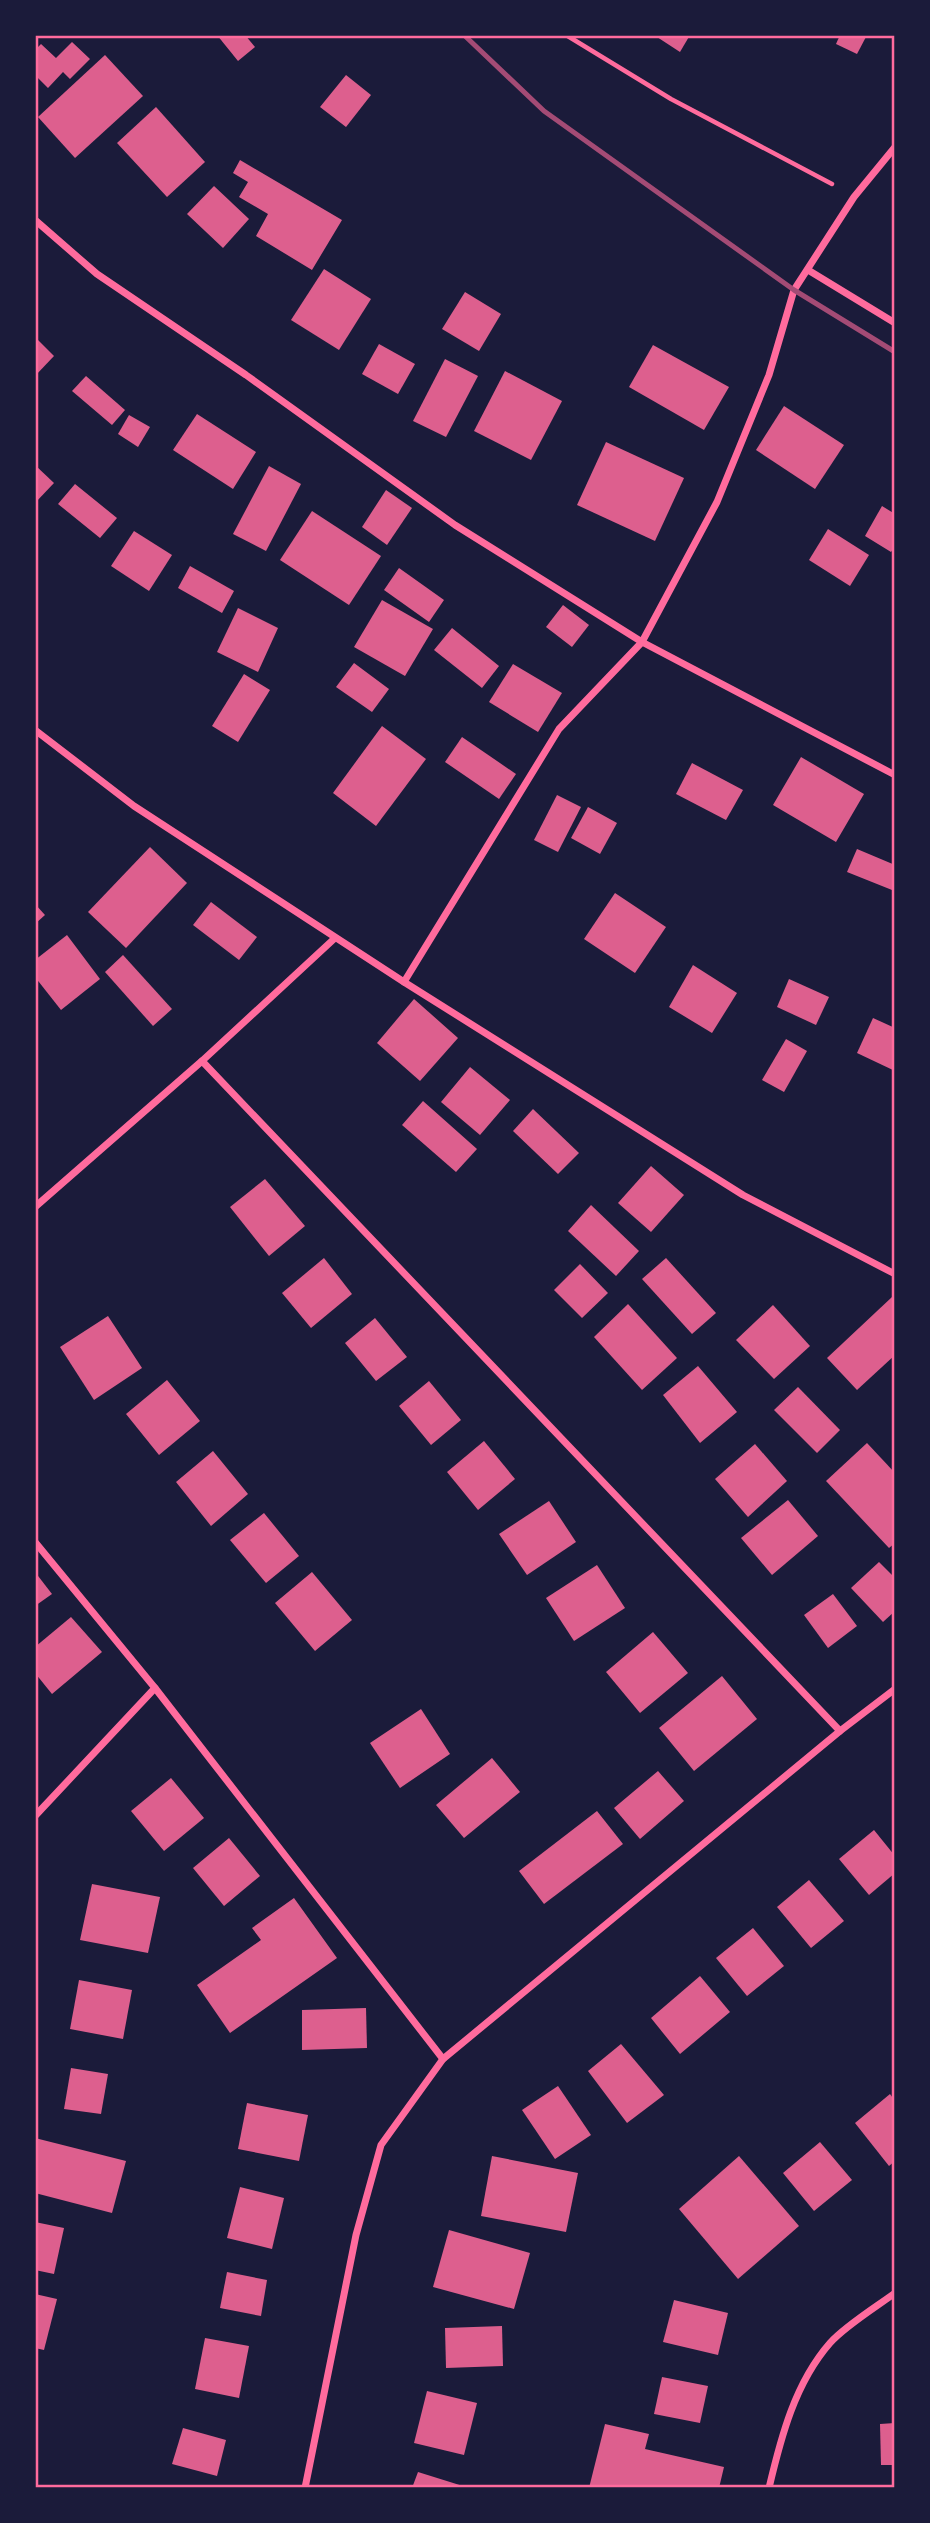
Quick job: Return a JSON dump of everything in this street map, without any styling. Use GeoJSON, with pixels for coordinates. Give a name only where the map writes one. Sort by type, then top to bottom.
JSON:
{"type":"FeatureCollection","features":[{"type":"Feature","properties":{"kind":"street"},"geometry":{"type":"LineString","coordinates":[[404,982],[559,729],[642,642],[718,502],[769,375],[794,290],[854,197],[895,147]]}},
{"type":"Feature","properties":{"kind":"street"},"geometry":{"type":"LineString","coordinates":[[35,220],[97,274],[246,375],[455,525],[642,642],[895,775]]}},
{"type":"Feature","properties":{"kind":"street"},"geometry":{"type":"LineString","coordinates":[[808,270],[895,323]]}},
{"type":"Feature","properties":{"kind":"street"},"geometry":{"type":"LineString","coordinates":[[35,730],[134,806],[404,982],[743,1195],[895,1275]]}},
{"type":"Feature","properties":{"kind":"street"},"geometry":{"type":"LineString","coordinates":[[35,1207],[202,1061],[335,938]]}},
{"type":"Feature","properties":{"kind":"street"},"geometry":{"type":"LineString","coordinates":[[202,1061],[840,1731]]}},
{"type":"Feature","properties":{"kind":"street"},"geometry":{"type":"LineString","coordinates":[[35,1542],[155,1688],[443,2059]]}},
{"type":"Feature","properties":{"kind":"street"},"geometry":{"type":"LineString","coordinates":[[35,1816],[155,1688]]}},
{"type":"Feature","properties":{"kind":"street"},"geometry":{"type":"LineString","coordinates":[[305,2488],[356,2235],[380,2146],[443,2059],[840,1731],[895,1689]]}},
{"type":"Feature","properties":{"kind":"street"},"geometry":{"type":"LineString","coordinates":[[769,2488],[780,2441],[801,2387],[831,2342],[895,2293]]}},
{"type":"Feature","properties":{"kind":"path"},"geometry":{"type":"LineString","coordinates":[[566,35],[671,99],[854,197]]}},
{"type":"Feature","properties":{"kind":"building"},"geometry":{"type":"Polygon","coordinates":[[[217,35],[245,35],[255,47],[238,61],[217,35]]]}},
{"type":"Feature","properties":{"kind":"building"},"geometry":{"type":"Polygon","coordinates":[[[690,35],[680,52],[657,37],[690,35]]]}},
{"type":"Feature","properties":{"kind":"building"},"geometry":{"type":"Polygon","coordinates":[[[840,35],[867,35],[857,54],[836,44],[840,35]]]}},
{"type":"Feature","properties":{"kind":"building"},"geometry":{"type":"Polygon","coordinates":[[[72,42],[90,59],[70,79],[63,72],[48,88],[35,75],[35,50],[41,44],[56,58],[72,42]]]}},
{"type":"Feature","properties":{"kind":"building"},"geometry":{"type":"Polygon","coordinates":[[[105,55],[143,96],[75,158],[38,117],[105,55]]]}},
{"type":"Feature","properties":{"kind":"building"},"geometry":{"type":"Polygon","coordinates":[[[346,75],[371,95],[346,127],[320,107],[346,75]]]}},
{"type":"Feature","properties":{"kind":"building"},"geometry":{"type":"Polygon","coordinates":[[[156,107],[205,162],[167,197],[117,143],[156,107]]]}},
{"type":"Feature","properties":{"kind":"building"},"geometry":{"type":"Polygon","coordinates":[[[240,160],[342,220],[312,270],[256,236],[268,214],[239,197],[248,182],[233,173],[240,160]]]}},
{"type":"Feature","properties":{"kind":"building"},"geometry":{"type":"Polygon","coordinates":[[[214,186],[249,219],[223,248],[187,214],[214,186]]]}},
{"type":"Feature","properties":{"kind":"building"},"geometry":{"type":"Polygon","coordinates":[[[324,269],[371,299],[339,350],[291,320],[324,269]]]}},
{"type":"Feature","properties":{"kind":"building"},"geometry":{"type":"Polygon","coordinates":[[[465,292],[501,314],[479,351],[442,329],[465,292]]]}},
{"type":"Feature","properties":{"kind":"building"},"geometry":{"type":"Polygon","coordinates":[[[35,337],[54,356],[35,376],[35,337]]]}},
{"type":"Feature","properties":{"kind":"building"},"geometry":{"type":"Polygon","coordinates":[[[379,344],[415,364],[398,394],[362,374],[379,344]]]}},
{"type":"Feature","properties":{"kind":"building"},"geometry":{"type":"Polygon","coordinates":[[[653,345],[729,387],[704,430],[629,387],[653,345]]]}},
{"type":"Feature","properties":{"kind":"building"},"geometry":{"type":"Polygon","coordinates":[[[445,359],[478,376],[446,437],[413,421],[445,359]]]}},
{"type":"Feature","properties":{"kind":"building"},"geometry":{"type":"Polygon","coordinates":[[[505,371],[562,401],[531,460],[474,431],[505,371]]]}},
{"type":"Feature","properties":{"kind":"building"},"geometry":{"type":"Polygon","coordinates":[[[86,376],[125,410],[112,425],[72,391],[86,376]]]}},
{"type":"Feature","properties":{"kind":"building"},"geometry":{"type":"Polygon","coordinates":[[[784,406],[844,445],[815,489],[756,450],[784,406]]]}},
{"type":"Feature","properties":{"kind":"building"},"geometry":{"type":"Polygon","coordinates":[[[197,414],[256,452],[233,489],[173,450],[197,414]]]}},
{"type":"Feature","properties":{"kind":"building"},"geometry":{"type":"Polygon","coordinates":[[[129,415],[150,427],[138,447],[118,434],[129,415]]]}},
{"type":"Feature","properties":{"kind":"building"},"geometry":{"type":"Polygon","coordinates":[[[606,442],[684,478],[655,541],[577,505],[606,442]]]}},
{"type":"Feature","properties":{"kind":"building"},"geometry":{"type":"Polygon","coordinates":[[[35,465],[54,483],[35,503],[35,465]]]}},
{"type":"Feature","properties":{"kind":"building"},"geometry":{"type":"Polygon","coordinates":[[[269,466],[301,484],[266,551],[233,534],[269,466]]]}},
{"type":"Feature","properties":{"kind":"building"},"geometry":{"type":"Polygon","coordinates":[[[75,484],[117,518],[100,538],[58,504],[75,484]]]}},
{"type":"Feature","properties":{"kind":"building"},"geometry":{"type":"Polygon","coordinates":[[[386,490],[412,508],[387,545],[362,527],[386,490]]]}},
{"type":"Feature","properties":{"kind":"building"},"geometry":{"type":"Polygon","coordinates":[[[882,506],[895,514],[895,546],[891,552],[865,536],[882,506]]]}},
{"type":"Feature","properties":{"kind":"building"},"geometry":{"type":"Polygon","coordinates":[[[312,511],[381,556],[349,605],[280,560],[312,511]]]}},
{"type":"Feature","properties":{"kind":"building"},"geometry":{"type":"Polygon","coordinates":[[[828,529],[869,555],[850,586],[809,560],[828,529]]]}},
{"type":"Feature","properties":{"kind":"building"},"geometry":{"type":"Polygon","coordinates":[[[134,531],[172,555],[149,591],[111,566],[134,531]]]}},
{"type":"Feature","properties":{"kind":"building"},"geometry":{"type":"Polygon","coordinates":[[[190,566],[234,591],[222,613],[178,588],[190,566]]]}},
{"type":"Feature","properties":{"kind":"building"},"geometry":{"type":"Polygon","coordinates":[[[399,568],[444,600],[429,622],[384,590],[399,568]]]}},
{"type":"Feature","properties":{"kind":"building"},"geometry":{"type":"Polygon","coordinates":[[[382,600],[433,629],[405,676],[354,647],[382,600]]]}},
{"type":"Feature","properties":{"kind":"building"},"geometry":{"type":"Polygon","coordinates":[[[563,605],[589,625],[572,647],[546,627],[563,605]]]}},
{"type":"Feature","properties":{"kind":"building"},"geometry":{"type":"Polygon","coordinates":[[[238,608],[278,628],[258,672],[217,652],[238,608]]]}},
{"type":"Feature","properties":{"kind":"building"},"geometry":{"type":"Polygon","coordinates":[[[452,628],[499,666],[482,688],[434,650],[452,628]]]}},
{"type":"Feature","properties":{"kind":"building"},"geometry":{"type":"Polygon","coordinates":[[[354,663],[389,689],[372,712],[336,687],[354,663]]]}},
{"type":"Feature","properties":{"kind":"building"},"geometry":{"type":"Polygon","coordinates":[[[513,664],[562,693],[538,732],[489,702],[513,664]]]}},
{"type":"Feature","properties":{"kind":"building"},"geometry":{"type":"Polygon","coordinates":[[[244,674],[270,690],[238,742],[212,726],[244,674]]]}},
{"type":"Feature","properties":{"kind":"building"},"geometry":{"type":"Polygon","coordinates":[[[382,726],[426,759],[376,826],[333,793],[382,726]]]}},
{"type":"Feature","properties":{"kind":"building"},"geometry":{"type":"Polygon","coordinates":[[[462,737],[516,774],[499,799],[445,762],[462,737]]]}},
{"type":"Feature","properties":{"kind":"building"},"geometry":{"type":"Polygon","coordinates":[[[801,757],[864,794],[836,842],[773,805],[801,757]]]}},
{"type":"Feature","properties":{"kind":"building"},"geometry":{"type":"Polygon","coordinates":[[[692,763],[743,790],[726,820],[676,794],[692,763]]]}},
{"type":"Feature","properties":{"kind":"building"},"geometry":{"type":"Polygon","coordinates":[[[557,795],[581,807],[558,852],[534,840],[557,795]]]}},
{"type":"Feature","properties":{"kind":"building"},"geometry":{"type":"Polygon","coordinates":[[[588,807],[617,823],[600,854],[571,838],[588,807]]]}},
{"type":"Feature","properties":{"kind":"building"},"geometry":{"type":"Polygon","coordinates":[[[150,847],[187,883],[126,948],[88,912],[150,847]]]}},
{"type":"Feature","properties":{"kind":"building"},"geometry":{"type":"Polygon","coordinates":[[[857,849],[895,865],[895,884],[892,890],[847,872],[857,849]]]}},
{"type":"Feature","properties":{"kind":"building"},"geometry":{"type":"Polygon","coordinates":[[[615,893],[666,927],[635,973],[584,939],[615,893]]]}},
{"type":"Feature","properties":{"kind":"building"},"geometry":{"type":"Polygon","coordinates":[[[211,902],[257,937],[239,960],[193,925],[211,902]]]}},
{"type":"Feature","properties":{"kind":"building"},"geometry":{"type":"Polygon","coordinates":[[[35,904],[45,915],[35,924],[35,904]]]}},
{"type":"Feature","properties":{"kind":"building"},"geometry":{"type":"Polygon","coordinates":[[[67,935],[100,979],[61,1010],[35,977],[35,960],[67,935]]]}},
{"type":"Feature","properties":{"kind":"building"},"geometry":{"type":"Polygon","coordinates":[[[123,955],[172,1009],[153,1026],[105,972],[123,955]]]}},
{"type":"Feature","properties":{"kind":"building"},"geometry":{"type":"Polygon","coordinates":[[[693,965],[737,993],[712,1033],[669,1007],[693,965]]]}},
{"type":"Feature","properties":{"kind":"building"},"geometry":{"type":"Polygon","coordinates":[[[789,979],[829,997],[816,1025],[777,1007],[789,979]]]}},
{"type":"Feature","properties":{"kind":"building"},"geometry":{"type":"Polygon","coordinates":[[[414,999],[458,1038],[420,1081],[377,1043],[414,999]]]}},
{"type":"Feature","properties":{"kind":"building"},"geometry":{"type":"Polygon","coordinates":[[[873,1018],[895,1028],[895,1071],[857,1053],[873,1018]]]}},
{"type":"Feature","properties":{"kind":"building"},"geometry":{"type":"Polygon","coordinates":[[[786,1039],[807,1051],[784,1092],[762,1080],[786,1039]]]}},
{"type":"Feature","properties":{"kind":"building"},"geometry":{"type":"Polygon","coordinates":[[[470,1067],[510,1100],[480,1135],[441,1102],[470,1067]]]}},
{"type":"Feature","properties":{"kind":"building"},"geometry":{"type":"Polygon","coordinates":[[[423,1101],[477,1149],[456,1172],[402,1125],[423,1101]]]}},
{"type":"Feature","properties":{"kind":"building"},"geometry":{"type":"Polygon","coordinates":[[[533,1109],[579,1153],[558,1174],[513,1131],[533,1109]]]}},
{"type":"Feature","properties":{"kind":"building"},"geometry":{"type":"Polygon","coordinates":[[[651,1166],[684,1195],[651,1232],[618,1203],[651,1166]]]}},
{"type":"Feature","properties":{"kind":"building"},"geometry":{"type":"Polygon","coordinates":[[[265,1179],[305,1226],[269,1256],[230,1207],[265,1179]]]}},
{"type":"Feature","properties":{"kind":"building"},"geometry":{"type":"Polygon","coordinates":[[[591,1205],[639,1251],[616,1276],[568,1231],[591,1205]]]}},
{"type":"Feature","properties":{"kind":"building"},"geometry":{"type":"Polygon","coordinates":[[[324,1258],[352,1294],[311,1328],[282,1293],[324,1258]]]}},
{"type":"Feature","properties":{"kind":"building"},"geometry":{"type":"Polygon","coordinates":[[[666,1258],[716,1313],[692,1334],[642,1279],[666,1258]]]}},
{"type":"Feature","properties":{"kind":"building"},"geometry":{"type":"Polygon","coordinates":[[[580,1264],[608,1293],[582,1318],[554,1290],[580,1264]]]}},
{"type":"Feature","properties":{"kind":"building"},"geometry":{"type":"Polygon","coordinates":[[[892,1297],[895,1300],[895,1355],[857,1390],[827,1358],[892,1297]]]}},
{"type":"Feature","properties":{"kind":"building"},"geometry":{"type":"Polygon","coordinates":[[[628,1304],[677,1358],[642,1390],[594,1337],[628,1304]]]}},
{"type":"Feature","properties":{"kind":"building"},"geometry":{"type":"Polygon","coordinates":[[[773,1305],[810,1346],[774,1379],[736,1340],[773,1305]]]}},
{"type":"Feature","properties":{"kind":"building"},"geometry":{"type":"Polygon","coordinates":[[[108,1316],[142,1368],[94,1400],[60,1347],[108,1316]]]}},
{"type":"Feature","properties":{"kind":"building"},"geometry":{"type":"Polygon","coordinates":[[[375,1318],[407,1357],[376,1381],[345,1343],[375,1318]]]}},
{"type":"Feature","properties":{"kind":"building"},"geometry":{"type":"Polygon","coordinates":[[[698,1366],[737,1412],[700,1443],[663,1395],[698,1366]]]}},
{"type":"Feature","properties":{"kind":"building"},"geometry":{"type":"Polygon","coordinates":[[[167,1380],[200,1421],[159,1455],[126,1414],[167,1380]]]}},
{"type":"Feature","properties":{"kind":"building"},"geometry":{"type":"Polygon","coordinates":[[[429,1381],[461,1420],[431,1445],[399,1406],[429,1381]]]}},
{"type":"Feature","properties":{"kind":"building"},"geometry":{"type":"Polygon","coordinates":[[[798,1387],[840,1430],[817,1453],[774,1410],[798,1387]]]}},
{"type":"Feature","properties":{"kind":"building"},"geometry":{"type":"Polygon","coordinates":[[[484,1441],[515,1479],[478,1510],[447,1472],[484,1441]]]}},
{"type":"Feature","properties":{"kind":"building"},"geometry":{"type":"Polygon","coordinates":[[[867,1443],[895,1473],[895,1543],[889,1548],[826,1481],[867,1443]]]}},
{"type":"Feature","properties":{"kind":"building"},"geometry":{"type":"Polygon","coordinates":[[[755,1444],[787,1481],[748,1517],[715,1479],[755,1444]]]}},
{"type":"Feature","properties":{"kind":"building"},"geometry":{"type":"Polygon","coordinates":[[[213,1451],[248,1494],[211,1526],[176,1482],[213,1451]]]}},
{"type":"Feature","properties":{"kind":"building"},"geometry":{"type":"Polygon","coordinates":[[[788,1500],[818,1536],[772,1575],[741,1538],[788,1500]]]}},
{"type":"Feature","properties":{"kind":"building"},"geometry":{"type":"Polygon","coordinates":[[[549,1501],[576,1542],[527,1575],[499,1534],[549,1501]]]}},
{"type":"Feature","properties":{"kind":"building"},"geometry":{"type":"Polygon","coordinates":[[[264,1513],[299,1556],[266,1583],[230,1540],[264,1513]]]}},
{"type":"Feature","properties":{"kind":"building"},"geometry":{"type":"Polygon","coordinates":[[[879,1562],[895,1578],[895,1611],[883,1622],[851,1588],[879,1562]]]}},
{"type":"Feature","properties":{"kind":"building"},"geometry":{"type":"Polygon","coordinates":[[[597,1565],[625,1608],[574,1641],[546,1598],[597,1565]]]}},
{"type":"Feature","properties":{"kind":"building"},"geometry":{"type":"Polygon","coordinates":[[[35,1572],[52,1594],[35,1606],[35,1572]]]}},
{"type":"Feature","properties":{"kind":"building"},"geometry":{"type":"Polygon","coordinates":[[[312,1572],[352,1620],[315,1651],[275,1603],[312,1572]]]}},
{"type":"Feature","properties":{"kind":"building"},"geometry":{"type":"Polygon","coordinates":[[[833,1594],[857,1626],[828,1648],[804,1615],[833,1594]]]}},
{"type":"Feature","properties":{"kind":"building"},"geometry":{"type":"Polygon","coordinates":[[[71,1617],[102,1652],[52,1694],[35,1673],[35,1647],[71,1617]]]}},
{"type":"Feature","properties":{"kind":"building"},"geometry":{"type":"Polygon","coordinates":[[[653,1632],[688,1673],[640,1713],[606,1672],[653,1632]]]}},
{"type":"Feature","properties":{"kind":"building"},"geometry":{"type":"Polygon","coordinates":[[[722,1676],[757,1719],[694,1771],[659,1728],[722,1676]]]}},
{"type":"Feature","properties":{"kind":"building"},"geometry":{"type":"Polygon","coordinates":[[[421,1709],[450,1754],[400,1788],[370,1743],[421,1709]]]}},
{"type":"Feature","properties":{"kind":"building"},"geometry":{"type":"Polygon","coordinates":[[[492,1758],[520,1792],[464,1838],[436,1805],[492,1758]]]}},
{"type":"Feature","properties":{"kind":"building"},"geometry":{"type":"Polygon","coordinates":[[[658,1771],[684,1801],[640,1839],[614,1808],[658,1771]]]}},
{"type":"Feature","properties":{"kind":"building"},"geometry":{"type":"Polygon","coordinates":[[[171,1778],[204,1818],[164,1851],[131,1811],[171,1778]]]}},
{"type":"Feature","properties":{"kind":"building"},"geometry":{"type":"Polygon","coordinates":[[[597,1811],[623,1844],[544,1904],[519,1871],[597,1811]]]}},
{"type":"Feature","properties":{"kind":"building"},"geometry":{"type":"Polygon","coordinates":[[[874,1830],[895,1856],[895,1873],[869,1895],[839,1859],[874,1830]]]}},
{"type":"Feature","properties":{"kind":"building"},"geometry":{"type":"Polygon","coordinates":[[[229,1838],[260,1876],[224,1906],[193,1868],[229,1838]]]}},
{"type":"Feature","properties":{"kind":"building"},"geometry":{"type":"Polygon","coordinates":[[[809,1880],[844,1921],[811,1948],[777,1907],[809,1880]]]}},
{"type":"Feature","properties":{"kind":"building"},"geometry":{"type":"Polygon","coordinates":[[[92,1884],[160,1897],[148,1953],[80,1940],[92,1884]]]}},
{"type":"Feature","properties":{"kind":"building"},"geometry":{"type":"Polygon","coordinates":[[[294,1898],[337,1958],[230,2033],[197,1985],[261,1940],[252,1928],[294,1898]]]}},
{"type":"Feature","properties":{"kind":"building"},"geometry":{"type":"Polygon","coordinates":[[[753,1928],[784,1966],[747,1996],[716,1958],[753,1928]]]}},
{"type":"Feature","properties":{"kind":"building"},"geometry":{"type":"Polygon","coordinates":[[[700,1976],[730,2012],[680,2054],[651,2018],[700,1976]]]}},
{"type":"Feature","properties":{"kind":"building"},"geometry":{"type":"Polygon","coordinates":[[[79,1980],[132,1990],[123,2039],[70,2029],[79,1980]]]}},
{"type":"Feature","properties":{"kind":"building"},"geometry":{"type":"Polygon","coordinates":[[[366,2008],[367,2048],[302,2050],[302,2010],[366,2008]]]}},
{"type":"Feature","properties":{"kind":"building"},"geometry":{"type":"Polygon","coordinates":[[[621,2044],[664,2095],[627,2123],[588,2071],[621,2044]]]}},
{"type":"Feature","properties":{"kind":"building"},"geometry":{"type":"Polygon","coordinates":[[[71,2068],[108,2074],[101,2114],[64,2109],[71,2068]]]}},
{"type":"Feature","properties":{"kind":"building"},"geometry":{"type":"Polygon","coordinates":[[[558,2086],[591,2135],[555,2159],[522,2110],[558,2086]]]}},
{"type":"Feature","properties":{"kind":"building"},"geometry":{"type":"Polygon","coordinates":[[[890,2094],[895,2101],[895,2161],[889,2166],[855,2123],[890,2094]]]}},
{"type":"Feature","properties":{"kind":"building"},"geometry":{"type":"Polygon","coordinates":[[[247,2103],[308,2115],[299,2161],[238,2149],[247,2103]]]}},
{"type":"Feature","properties":{"kind":"building"},"geometry":{"type":"Polygon","coordinates":[[[35,2138],[126,2161],[112,2213],[35,2193],[35,2138]]]}},
{"type":"Feature","properties":{"kind":"building"},"geometry":{"type":"Polygon","coordinates":[[[820,2142],[852,2180],[814,2211],[783,2173],[820,2142]]]}},
{"type":"Feature","properties":{"kind":"building"},"geometry":{"type":"Polygon","coordinates":[[[492,2156],[578,2173],[566,2232],[481,2216],[492,2156]]]}},
{"type":"Feature","properties":{"kind":"building"},"geometry":{"type":"Polygon","coordinates":[[[739,2156],[799,2226],[738,2279],[679,2209],[739,2156]]]}},
{"type":"Feature","properties":{"kind":"building"},"geometry":{"type":"Polygon","coordinates":[[[240,2187],[284,2198],[272,2249],[227,2238],[240,2187]]]}},
{"type":"Feature","properties":{"kind":"building"},"geometry":{"type":"Polygon","coordinates":[[[35,2222],[64,2228],[54,2274],[35,2270],[35,2222]]]}},
{"type":"Feature","properties":{"kind":"building"},"geometry":{"type":"Polygon","coordinates":[[[449,2230],[530,2253],[514,2309],[433,2287],[449,2230]]]}},
{"type":"Feature","properties":{"kind":"building"},"geometry":{"type":"Polygon","coordinates":[[[227,2272],[267,2280],[261,2316],[220,2308],[227,2272]]]}},
{"type":"Feature","properties":{"kind":"building"},"geometry":{"type":"Polygon","coordinates":[[[35,2294],[57,2299],[44,2350],[35,2348],[35,2294]]]}},
{"type":"Feature","properties":{"kind":"building"},"geometry":{"type":"Polygon","coordinates":[[[674,2300],[728,2313],[718,2355],[663,2342],[674,2300]]]}},
{"type":"Feature","properties":{"kind":"building"},"geometry":{"type":"Polygon","coordinates":[[[502,2326],[503,2366],[446,2368],[445,2328],[502,2326]]]}},
{"type":"Feature","properties":{"kind":"building"},"geometry":{"type":"Polygon","coordinates":[[[205,2338],[249,2346],[239,2398],[195,2389],[205,2338]]]}},
{"type":"Feature","properties":{"kind":"building"},"geometry":{"type":"Polygon","coordinates":[[[662,2377],[708,2386],[700,2423],[654,2414],[662,2377]]]}},
{"type":"Feature","properties":{"kind":"building"},"geometry":{"type":"Polygon","coordinates":[[[427,2391],[477,2403],[464,2455],[414,2443],[427,2391]]]}},
{"type":"Feature","properties":{"kind":"building"},"geometry":{"type":"Polygon","coordinates":[[[895,2423],[895,2465],[881,2465],[880,2424],[895,2423]]]}},
{"type":"Feature","properties":{"kind":"building"},"geometry":{"type":"Polygon","coordinates":[[[605,2424],[649,2434],[645,2449],[724,2467],[719,2488],[589,2488],[605,2424]]]}},
{"type":"Feature","properties":{"kind":"building"},"geometry":{"type":"Polygon","coordinates":[[[183,2428],[226,2440],[217,2476],[172,2464],[183,2428]]]}},
{"type":"Feature","properties":{"kind":"building"},"geometry":{"type":"Polygon","coordinates":[[[418,2472],[466,2487],[466,2488],[412,2488],[418,2472]]]}},
{"type":"Feature","properties":{"kind":"railway"},"geometry":{"type":"LineString","coordinates":[[464,35],[544,111],[794,290],[895,352]]}}]}
